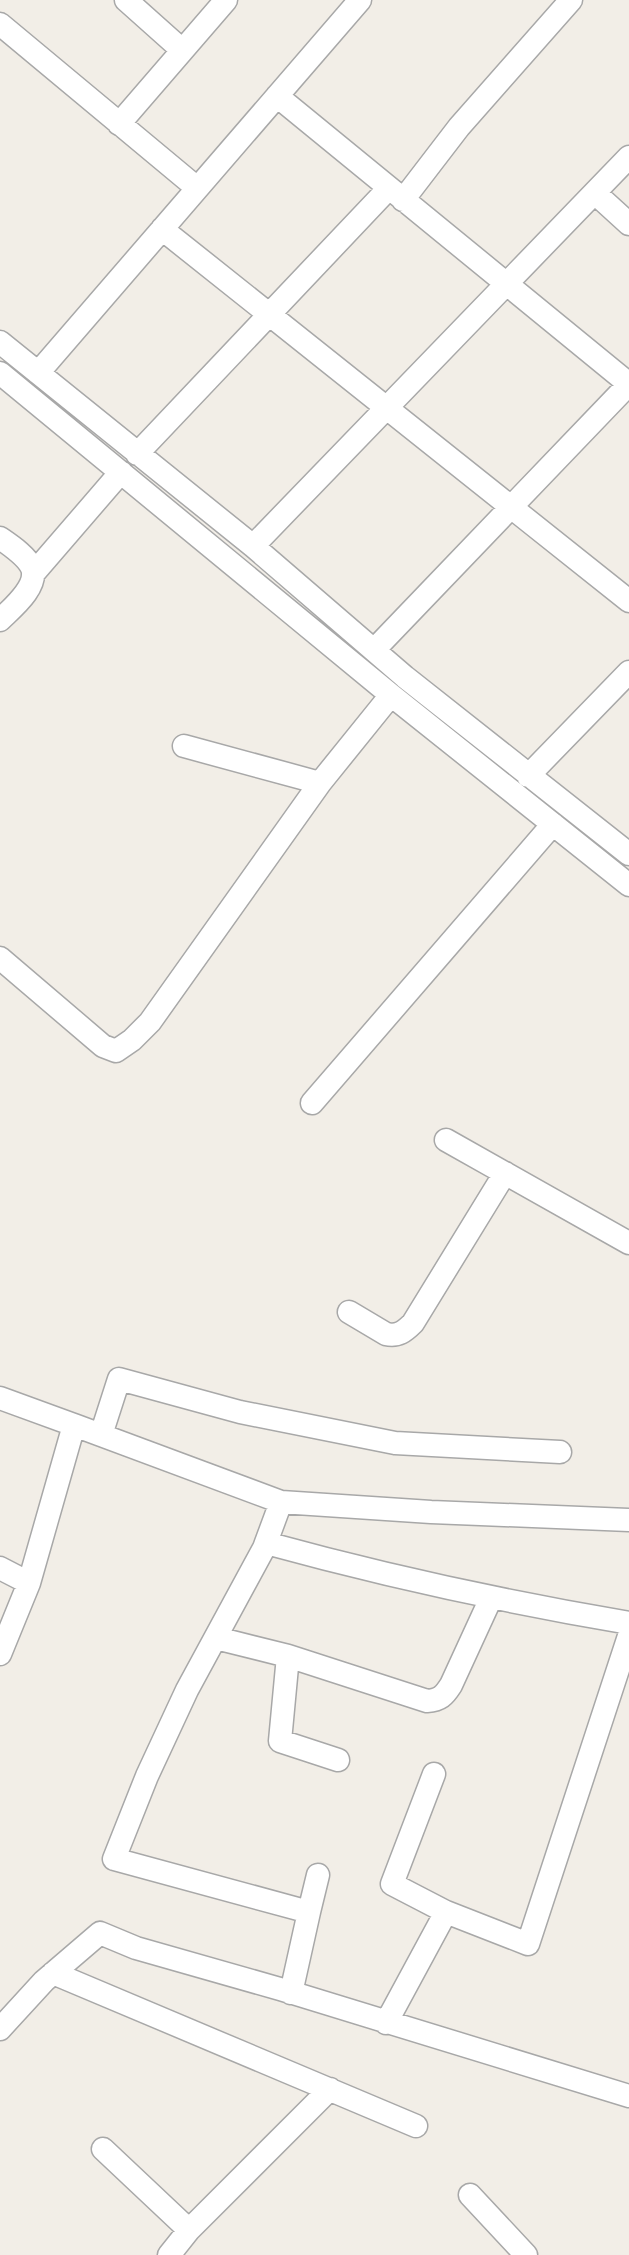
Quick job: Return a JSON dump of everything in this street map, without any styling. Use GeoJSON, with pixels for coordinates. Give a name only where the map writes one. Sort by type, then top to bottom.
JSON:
{"type":"FeatureCollection","features":[{"type":"Feature","properties":{"kind":"street"},"geometry":{"type":"LineString","coordinates":[[126,0],[182,50]]}},
{"type":"Feature","properties":{"kind":"street"},"geometry":{"type":"LineString","coordinates":[[120,124],[226,0]]}},
{"type":"Feature","properties":{"kind":"street"},"geometry":{"type":"LineString","coordinates":[[38,373],[360,0]]}},
{"type":"Feature","properties":{"kind":"street"},"geometry":{"type":"LineString","coordinates":[[137,454],[269,314],[396,194],[459,127],[571,0]]}},
{"type":"Feature","properties":{"kind":"street"},"geometry":{"type":"LineString","coordinates":[[0,24],[197,188]]}},
{"type":"Feature","properties":{"kind":"street"},"geometry":{"type":"LineString","coordinates":[[277,96],[629,384],[374,650]]}},
{"type":"Feature","properties":{"kind":"street"},"geometry":{"type":"LineString","coordinates":[[253,546],[629,157]]}},
{"type":"Feature","properties":{"kind":"street"},"geometry":{"type":"LineString","coordinates":[[594,193],[629,224]]}},
{"type":"Feature","properties":{"kind":"street"},"geometry":{"type":"LineString","coordinates":[[162,229],[629,601]]}},
{"type":"Feature","properties":{"kind":"street"},"geometry":{"type":"LineString","coordinates":[[0,342],[253,546],[374,650],[528,776],[629,854]]}},
{"type":"Feature","properties":{"kind":"street"},"geometry":{"type":"LineString","coordinates":[[0,373],[391,695],[629,885]]}},
{"type":"Feature","properties":{"kind":"street"},"geometry":{"type":"LineString","coordinates":[[0,620],[27,590],[33,574],[121,472]]}},
{"type":"Feature","properties":{"kind":"street"},"geometry":{"type":"LineString","coordinates":[[0,538],[32,567],[33,574]]}},
{"type":"Feature","properties":{"kind":"street"},"geometry":{"type":"LineString","coordinates":[[528,776],[629,672]]}},
{"type":"Feature","properties":{"kind":"street"},"geometry":{"type":"LineString","coordinates":[[0,958],[103,1046],[116,1051],[132,1040],[150,1022],[320,783],[391,695]]}},
{"type":"Feature","properties":{"kind":"street"},"geometry":{"type":"LineString","coordinates":[[184,746],[320,783]]}},
{"type":"Feature","properties":{"kind":"street"},"geometry":{"type":"LineString","coordinates":[[312,1103],[553,824]]}},
{"type":"Feature","properties":{"kind":"street"},"geometry":{"type":"LineString","coordinates":[[446,1140],[629,1243]]}},
{"type":"Feature","properties":{"kind":"street"},"geometry":{"type":"LineString","coordinates":[[349,1312],[386,1334],[392,1335],[406,1330],[414,1323],[505,1173]]}},
{"type":"Feature","properties":{"kind":"street"},"geometry":{"type":"LineString","coordinates":[[101,1435],[119,1379],[240,1412],[395,1443],[560,1452]]}},
{"type":"Feature","properties":{"kind":"street"},"geometry":{"type":"LineString","coordinates":[[0,1398],[281,1502],[431,1512],[629,1520]]}},
{"type":"Feature","properties":{"kind":"street"},"geometry":{"type":"LineString","coordinates":[[0,1654],[29,1583],[74,1426]]}},
{"type":"Feature","properties":{"kind":"street"},"geometry":{"type":"LineString","coordinates":[[281,1502],[266,1543],[187,1690],[147,1776],[114,1858],[309,1912]]}},
{"type":"Feature","properties":{"kind":"street"},"geometry":{"type":"LineString","coordinates":[[266,1543],[374,1572],[491,1598],[629,1623]]}},
{"type":"Feature","properties":{"kind":"street"},"geometry":{"type":"LineString","coordinates":[[0,1568],[29,1583]]}},
{"type":"Feature","properties":{"kind":"street"},"geometry":{"type":"LineString","coordinates":[[216,1638],[288,1656],[427,1701],[437,1700],[444,1696],[451,1685],[491,1598]]}},
{"type":"Feature","properties":{"kind":"street"},"geometry":{"type":"LineString","coordinates":[[434,1774],[392,1884],[446,1912],[528,1944],[629,1636]]}},
{"type":"Feature","properties":{"kind":"street"},"geometry":{"type":"LineString","coordinates":[[288,1656],[280,1741],[338,1760]]}},
{"type":"Feature","properties":{"kind":"street"},"geometry":{"type":"LineString","coordinates":[[291,1993],[318,1875]]}},
{"type":"Feature","properties":{"kind":"street"},"geometry":{"type":"LineString","coordinates":[[386,2023],[446,1912]]}},
{"type":"Feature","properties":{"kind":"street"},"geometry":{"type":"LineString","coordinates":[[0,2029],[53,1973],[100,1933],[136,1948],[629,2096]]}},
{"type":"Feature","properties":{"kind":"street"},"geometry":{"type":"LineString","coordinates":[[53,1973],[416,2126]]}},
{"type":"Feature","properties":{"kind":"street"},"geometry":{"type":"LineString","coordinates":[[168,2255],[189,2230],[330,2089]]}},
{"type":"Feature","properties":{"kind":"street"},"geometry":{"type":"LineString","coordinates":[[103,2149],[189,2230]]}},
{"type":"Feature","properties":{"kind":"street"},"geometry":{"type":"LineString","coordinates":[[470,2196],[526,2255]]}}]}
